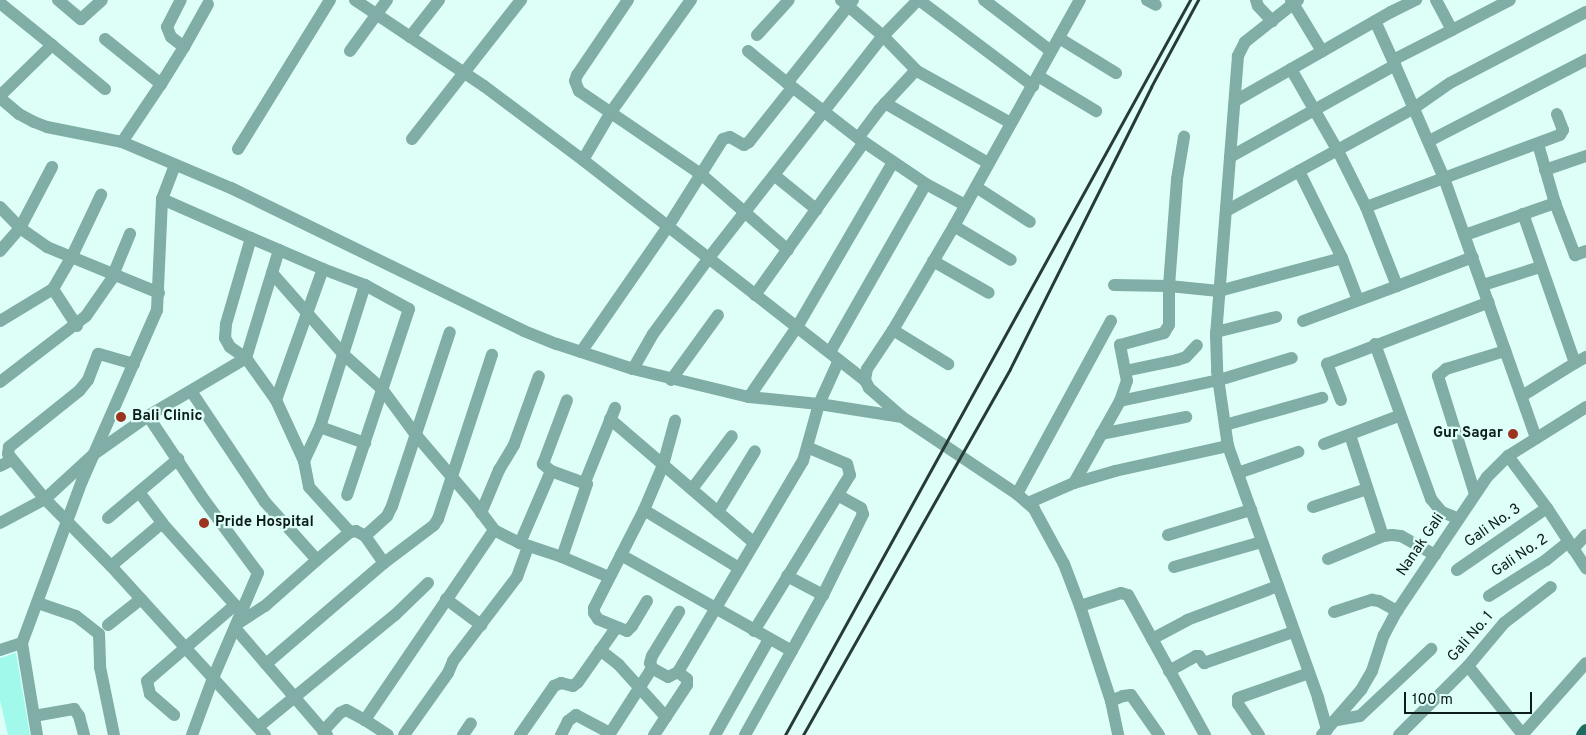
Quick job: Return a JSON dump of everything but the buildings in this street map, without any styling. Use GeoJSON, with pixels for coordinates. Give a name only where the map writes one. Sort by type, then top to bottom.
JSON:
{"type":"FeatureCollection","features":[{"type":"Feature","properties":{"kind":"main road"},"geometry":{"type":"LineString","coordinates":[[1583,735],[1586,731]]}},
{"type":"Feature","properties":{"kind":"street"},"geometry":{"type":"LineString","coordinates":[[58,0],[80,19],[86,18],[102,0]]}},
{"type":"Feature","properties":{"kind":"street"},"geometry":{"type":"LineString","coordinates":[[181,0],[171,17],[167,30],[171,37],[184,48]]}},
{"type":"Feature","properties":{"kind":"street"},"geometry":{"type":"LineString","coordinates":[[238,149],[330,0]]}},
{"type":"Feature","properties":{"kind":"street"},"geometry":{"type":"LineString","coordinates":[[355,0],[464,72],[582,160],[865,380],[869,388],[902,417],[1028,503],[1043,523],[1060,557],[1080,606],[1111,702],[1118,735]]}},
{"type":"Feature","properties":{"kind":"street"},"geometry":{"type":"LineString","coordinates":[[350,51],[387,0]]}},
{"type":"Feature","properties":{"kind":"street"},"geometry":{"type":"LineString","coordinates":[[410,36],[439,0]]}},
{"type":"Feature","properties":{"kind":"street"},"geometry":{"type":"LineString","coordinates":[[412,138],[521,0]]}},
{"type":"Feature","properties":{"kind":"street"},"geometry":{"type":"LineString","coordinates":[[628,0],[575,81],[579,90],[702,175],[788,250]]}},
{"type":"Feature","properties":{"kind":"street"},"geometry":{"type":"LineString","coordinates":[[582,160],[611,112],[691,0]]}},
{"type":"Feature","properties":{"kind":"street"},"geometry":{"type":"LineString","coordinates":[[633,369],[654,334],[744,212],[883,36],[918,0],[1036,81],[1096,111]]}},
{"type":"Feature","properties":{"kind":"street"},"geometry":{"type":"LineString","coordinates":[[984,0],[1052,51]]}},
{"type":"Feature","properties":{"kind":"street"},"geometry":{"type":"LineString","coordinates":[[865,380],[867,369],[893,330],[954,226],[1080,0]]}},
{"type":"Feature","properties":{"kind":"street"},"geometry":{"type":"LineString","coordinates":[[1256,0],[1258,6],[1272,21]]}},
{"type":"Feature","properties":{"kind":"street"},"geometry":{"type":"LineString","coordinates":[[1385,0],[1391,12]]}},
{"type":"Feature","properties":{"kind":"street"},"geometry":{"type":"LineString","coordinates":[[1235,101],[1391,12],[1416,0]]}},
{"type":"Feature","properties":{"kind":"street"},"geometry":{"type":"LineString","coordinates":[[1436,0],[1452,30]]}},
{"type":"Feature","properties":{"kind":"street"},"geometry":{"type":"LineString","coordinates":[[1230,157],[1315,110],[1394,62],[1510,0]]}},
{"type":"Feature","properties":{"kind":"street"},"geometry":{"type":"LineString","coordinates":[[757,35],[786,1]]}},
{"type":"Feature","properties":{"kind":"street"},"geometry":{"type":"LineString","coordinates":[[1322,52],[1295,1],[1245,42],[1241,49],[1237,63],[1216,332],[1218,380],[1228,446],[1309,673],[1324,733]]}},
{"type":"Feature","properties":{"kind":"street"},"geometry":{"type":"LineString","coordinates":[[581,352],[668,228],[723,139],[730,137],[744,144],[749,142],[847,2],[916,70],[1011,123]]}},
{"type":"Feature","properties":{"kind":"street"},"geometry":{"type":"LineString","coordinates":[[0,3],[105,89]]}},
{"type":"Feature","properties":{"kind":"street"},"geometry":{"type":"LineString","coordinates":[[122,142],[184,48],[208,4]]}},
{"type":"Feature","properties":{"kind":"street"},"geometry":{"type":"LineString","coordinates":[[1226,211],[1414,108],[1450,82],[1586,12]]}},
{"type":"Feature","properties":{"kind":"street"},"geometry":{"type":"LineString","coordinates":[[1375,21],[1429,140],[1444,178],[1536,438]]}},
{"type":"Feature","properties":{"kind":"street"},"geometry":{"type":"LineString","coordinates":[[1059,38],[1116,73]]}},
{"type":"Feature","properties":{"kind":"street"},"geometry":{"type":"LineString","coordinates":[[105,39],[160,84]]}},
{"type":"Feature","properties":{"kind":"street"},"geometry":{"type":"LineString","coordinates":[[52,45],[0,97],[19,114],[47,127],[122,142],[173,170],[231,188],[524,331],[581,352],[671,380],[749,398],[817,408],[902,417]]}},
{"type":"Feature","properties":{"kind":"street"},"geometry":{"type":"LineString","coordinates":[[748,51],[861,140],[926,184],[965,205]]}},
{"type":"Feature","properties":{"kind":"street"},"geometry":{"type":"LineString","coordinates":[[1429,140],[1586,60]]}},
{"type":"Feature","properties":{"kind":"street"},"geometry":{"type":"LineString","coordinates":[[1291,69],[1338,151],[1366,207],[1397,286]]}},
{"type":"Feature","properties":{"kind":"street"},"geometry":{"type":"LineString","coordinates":[[755,295],[817,210],[885,103],[916,70]]}},
{"type":"Feature","properties":{"kind":"street"},"geometry":{"type":"LineString","coordinates":[[885,103],[988,163]]}},
{"type":"Feature","properties":{"kind":"street"},"geometry":{"type":"LineString","coordinates":[[1366,207],[1562,134],[1557,114]]}},
{"type":"Feature","properties":{"kind":"street"},"geometry":{"type":"LineString","coordinates":[[1074,483],[1120,401],[1127,382],[1120,345],[1164,332],[1168,329],[1169,286],[1177,179],[1184,137]]}},
{"type":"Feature","properties":{"kind":"street"},"geometry":{"type":"LineString","coordinates":[[1538,144],[1555,203],[1575,255],[1586,251]]}},
{"type":"Feature","properties":{"kind":"street"},"geometry":{"type":"LineString","coordinates":[[1545,170],[1586,156]]}},
{"type":"Feature","properties":{"kind":"street"},"geometry":{"type":"LineString","coordinates":[[749,398],[797,327],[893,162]]}},
{"type":"Feature","properties":{"kind":"street"},"geometry":{"type":"LineString","coordinates":[[0,251],[20,228],[52,167]]}},
{"type":"Feature","properties":{"kind":"street"},"geometry":{"type":"LineString","coordinates":[[37,735],[22,643],[94,454],[157,310],[162,199],[173,170]]}},
{"type":"Feature","properties":{"kind":"street"},"geometry":{"type":"LineString","coordinates":[[1299,171],[1342,258],[1358,300]]}},
{"type":"Feature","properties":{"kind":"street"},"geometry":{"type":"LineString","coordinates":[[774,175],[817,210]]}},
{"type":"Feature","properties":{"kind":"street"},"geometry":{"type":"LineString","coordinates":[[679,612],[652,656],[650,663],[652,668],[668,677],[678,672],[714,608],[803,461],[817,408],[834,356],[926,184]]}},
{"type":"Feature","properties":{"kind":"street"},"geometry":{"type":"LineString","coordinates":[[976,187],[1030,222]]}},
{"type":"Feature","properties":{"kind":"street"},"geometry":{"type":"LineString","coordinates":[[0,321],[52,289],[72,256],[101,195]]}},
{"type":"Feature","properties":{"kind":"street"},"geometry":{"type":"LineString","coordinates":[[162,199],[323,269],[365,285],[409,308],[347,495]]}},
{"type":"Feature","properties":{"kind":"street"},"geometry":{"type":"LineString","coordinates":[[1465,235],[1555,203]]}},
{"type":"Feature","properties":{"kind":"street"},"geometry":{"type":"LineString","coordinates":[[0,207],[20,228],[47,247],[159,293]]}},
{"type":"Feature","properties":{"kind":"street"},"geometry":{"type":"LineString","coordinates":[[1522,396],[1581,360],[1540,267],[1523,214]]}},
{"type":"Feature","properties":{"kind":"street"},"geometry":{"type":"LineString","coordinates":[[954,226],[1010,260]]}},
{"type":"Feature","properties":{"kind":"street"},"geometry":{"type":"LineString","coordinates":[[0,382],[77,326],[99,298],[114,274],[130,234]]}},
{"type":"Feature","properties":{"kind":"street"},"geometry":{"type":"LineString","coordinates":[[251,238],[224,332],[226,342],[246,358],[276,400],[304,461],[309,487],[350,532]]}},
{"type":"Feature","properties":{"kind":"street"},"geometry":{"type":"LineString","coordinates":[[0,523],[45,499],[94,454],[148,416],[246,358],[279,250]]}},
{"type":"Feature","properties":{"kind":"street"},"geometry":{"type":"LineString","coordinates":[[1303,320],[1473,257]]}},
{"type":"Feature","properties":{"kind":"street"},"geometry":{"type":"LineString","coordinates":[[1114,285],[1169,286],[1219,291],[1342,258]]}},
{"type":"Feature","properties":{"kind":"street"},"geometry":{"type":"LineString","coordinates":[[933,261],[989,293]]}},
{"type":"Feature","properties":{"kind":"street"},"geometry":{"type":"LineString","coordinates":[[1483,285],[1540,267]]}},
{"type":"Feature","properties":{"kind":"street"},"geometry":{"type":"LineString","coordinates":[[276,400],[323,269]]}},
{"type":"Feature","properties":{"kind":"street"},"geometry":{"type":"LineString","coordinates":[[272,273],[344,355],[382,389],[416,435],[482,513],[494,530],[524,545],[562,556],[609,577]]}},
{"type":"Feature","properties":{"kind":"street"},"geometry":{"type":"LineString","coordinates":[[304,461],[320,427],[365,285]]}},
{"type":"Feature","properties":{"kind":"street"},"geometry":{"type":"LineString","coordinates":[[52,289],[77,326]]}},
{"type":"Feature","properties":{"kind":"street"},"geometry":{"type":"LineString","coordinates":[[1341,400],[1327,364],[1374,344],[1489,302]]}},
{"type":"Feature","properties":{"kind":"street"},"geometry":{"type":"LineString","coordinates":[[671,380],[718,315]]}},
{"type":"Feature","properties":{"kind":"street"},"geometry":{"type":"LineString","coordinates":[[1216,332],[1276,317]]}},
{"type":"Feature","properties":{"kind":"street"},"geometry":{"type":"LineString","coordinates":[[1017,494],[1112,322]]}},
{"type":"Feature","properties":{"kind":"street"},"geometry":{"type":"LineString","coordinates":[[893,330],[948,364]]}},
{"type":"Feature","properties":{"kind":"street"},"geometry":{"type":"LineString","coordinates":[[364,536],[387,516],[450,332]]}},
{"type":"Feature","properties":{"kind":"street"},"geometry":{"type":"LineString","coordinates":[[1374,344],[1431,499],[1442,512],[1458,519]]}},
{"type":"Feature","properties":{"kind":"street"},"geometry":{"type":"LineString","coordinates":[[1126,371],[1182,358],[1197,345]]}},
{"type":"Feature","properties":{"kind":"street"},"geometry":{"type":"LineString","coordinates":[[1476,494],[1438,376],[1446,369],[1506,351]]}},
{"type":"Feature","properties":{"kind":"street"},"geometry":{"type":"LineString","coordinates":[[134,364],[98,354],[88,380],[79,391],[9,447],[7,451],[12,460],[45,499],[111,566],[261,731],[294,699],[395,615],[428,583]]}},
{"type":"Feature","properties":{"kind":"street"},"geometry":{"type":"LineString","coordinates":[[266,664],[384,563],[434,525],[438,519],[492,354]]}},
{"type":"Feature","properties":{"kind":"street"},"geometry":{"type":"LineString","coordinates":[[1120,401],[1218,380],[1292,358]]}},
{"type":"Feature","properties":{"kind":"street"},"geometry":{"type":"LineString","coordinates":[[482,513],[499,470],[514,445],[539,376]]}},
{"type":"Feature","properties":{"kind":"street"},"geometry":{"type":"LineString","coordinates":[[191,391],[265,502],[317,560]]}},
{"type":"Feature","properties":{"kind":"street"},"geometry":{"type":"LineString","coordinates":[[1225,425],[1322,398]]}},
{"type":"Feature","properties":{"kind":"street"},"geometry":{"type":"LineString","coordinates":[[567,400],[543,464],[552,471],[585,482]]}},
{"type":"Feature","properties":{"kind":"street","name":"Nanak Gali"},"geometry":{"type":"LineString","coordinates":[[1324,733],[1337,720],[1367,682],[1384,635],[1397,611],[1487,477],[1508,456],[1586,407]]}},
{"type":"Feature","properties":{"kind":"street"},"geometry":{"type":"LineString","coordinates":[[562,556],[587,486],[585,482],[612,413],[663,465],[754,543]]}},
{"type":"Feature","properties":{"kind":"street"},"geometry":{"type":"LineString","coordinates":[[148,416],[202,497],[258,573],[213,678],[196,733]]}},
{"type":"Feature","properties":{"kind":"street"},"geometry":{"type":"LineString","coordinates":[[1324,444],[1400,416]]}},
{"type":"Feature","properties":{"kind":"street"},"geometry":{"type":"LineString","coordinates":[[1102,434],[1186,417]]}},
{"type":"Feature","properties":{"kind":"street"},"geometry":{"type":"LineString","coordinates":[[648,602],[629,630],[616,628],[598,619],[594,613],[594,608],[644,510],[663,465],[675,421]]}},
{"type":"Feature","properties":{"kind":"street"},"geometry":{"type":"LineString","coordinates":[[320,427],[364,443]]}},
{"type":"Feature","properties":{"kind":"street"},"geometry":{"type":"LineString","coordinates":[[1350,435],[1383,536]]}},
{"type":"Feature","properties":{"kind":"street"},"geometry":{"type":"LineString","coordinates":[[692,489],[732,436]]}},
{"type":"Feature","properties":{"kind":"street"},"geometry":{"type":"LineString","coordinates":[[754,631],[850,475],[849,466],[808,440]]}},
{"type":"Feature","properties":{"kind":"street"},"geometry":{"type":"LineString","coordinates":[[1028,503],[1074,483],[1116,471],[1228,446]]}},
{"type":"Feature","properties":{"kind":"street"},"geometry":{"type":"LineString","coordinates":[[718,512],[755,451]]}},
{"type":"Feature","properties":{"kind":"street"},"geometry":{"type":"LineString","coordinates":[[1238,473],[1298,452]]}},
{"type":"Feature","properties":{"kind":"street"},"geometry":{"type":"LineString","coordinates":[[1508,456],[1547,508],[1586,568]]}},
{"type":"Feature","properties":{"kind":"street"},"geometry":{"type":"LineString","coordinates":[[108,518],[178,459]]}},
{"type":"Feature","properties":{"kind":"street"},"geometry":{"type":"LineString","coordinates":[[0,466],[12,460]]}},
{"type":"Feature","properties":{"kind":"street"},"geometry":{"type":"LineString","coordinates":[[404,735],[448,672],[453,661],[517,576],[524,545],[552,471]]}},
{"type":"Feature","properties":{"kind":"street"},"geometry":{"type":"LineString","coordinates":[[1313,507],[1367,488]]}},
{"type":"Feature","properties":{"kind":"street"},"geometry":{"type":"LineString","coordinates":[[139,492],[162,523],[235,604],[148,679],[147,683],[150,694],[174,715]]}},
{"type":"Feature","properties":{"kind":"street"},"geometry":{"type":"LineString","coordinates":[[746,735],[823,595],[863,514],[861,508],[838,495]]}},
{"type":"Feature","properties":{"kind":"street","name":"Gali No. 3"},"geometry":{"type":"LineString","coordinates":[[1457,570],[1547,508]]}},
{"type":"Feature","properties":{"kind":"street"},"geometry":{"type":"LineString","coordinates":[[644,510],[739,568]]}},
{"type":"Feature","properties":{"kind":"street"},"geometry":{"type":"LineString","coordinates":[[1168,535],[1251,510]]}},
{"type":"Feature","properties":{"kind":"street"},"geometry":{"type":"LineString","coordinates":[[111,566],[162,523]]}},
{"type":"Feature","properties":{"kind":"street"},"geometry":{"type":"LineString","coordinates":[[365,720],[494,530]]}},
{"type":"Feature","properties":{"kind":"street"},"geometry":{"type":"LineString","coordinates":[[236,626],[264,606],[350,532],[356,531],[364,536],[384,563]]}},
{"type":"Feature","properties":{"kind":"street","name":"Gali No. 2"},"geometry":{"type":"LineString","coordinates":[[1488,596],[1586,535]]}},
{"type":"Feature","properties":{"kind":"street"},"geometry":{"type":"LineString","coordinates":[[1328,559],[1383,536],[1401,536],[1435,555]]}},
{"type":"Feature","properties":{"kind":"street"},"geometry":{"type":"LineString","coordinates":[[1174,568],[1262,542]]}},
{"type":"Feature","properties":{"kind":"street"},"geometry":{"type":"LineString","coordinates":[[621,555],[792,651]]}},
{"type":"Feature","properties":{"kind":"street"},"geometry":{"type":"LineString","coordinates":[[787,576],[823,595]]}},
{"type":"Feature","properties":{"kind":"street"},"geometry":{"type":"LineString","coordinates":[[1152,639],[1188,620],[1278,586]]}},
{"type":"Feature","properties":{"kind":"street","name":"Gali No. 1"},"geometry":{"type":"LineString","coordinates":[[1399,735],[1468,666],[1504,623],[1551,588]]}},
{"type":"Feature","properties":{"kind":"street"},"geometry":{"type":"LineString","coordinates":[[1080,606],[1125,593],[1206,735]]}},
{"type":"Feature","properties":{"kind":"street"},"geometry":{"type":"LineString","coordinates":[[108,625],[141,599]]}},
{"type":"Feature","properties":{"kind":"street"},"geometry":{"type":"LineString","coordinates":[[446,599],[481,625]]}},
{"type":"Feature","properties":{"kind":"street"},"geometry":{"type":"LineString","coordinates":[[1334,612],[1372,600],[1379,601],[1397,611]]}},
{"type":"Feature","properties":{"kind":"street"},"geometry":{"type":"LineString","coordinates":[[38,603],[76,616],[99,634],[101,674],[114,735]]}},
{"type":"Feature","properties":{"kind":"street"},"geometry":{"type":"LineString","coordinates":[[236,626],[294,699],[325,733],[340,712],[346,710],[388,735]]}},
{"type":"Feature","properties":{"kind":"street"},"geometry":{"type":"LineString","coordinates":[[520,735],[554,686],[561,683],[571,686],[575,685],[616,628]]}},
{"type":"Feature","properties":{"kind":"street"},"geometry":{"type":"LineString","coordinates":[[1169,671],[1196,656],[1199,656],[1205,663],[1293,632]]}},
{"type":"Feature","properties":{"kind":"street"},"geometry":{"type":"LineString","coordinates":[[714,735],[769,639]]}},
{"type":"Feature","properties":{"kind":"street"},"geometry":{"type":"LineString","coordinates":[[0,650],[22,643]]}},
{"type":"Feature","properties":{"kind":"street"},"geometry":{"type":"LineString","coordinates":[[1337,720],[1360,716],[1432,649]]}},
{"type":"Feature","properties":{"kind":"street"},"geometry":{"type":"LineString","coordinates":[[600,650],[619,665],[666,717]]}},
{"type":"Feature","properties":{"kind":"street"},"geometry":{"type":"LineString","coordinates":[[1468,666],[1522,735],[1586,663]]}},
{"type":"Feature","properties":{"kind":"street"},"geometry":{"type":"LineString","coordinates":[[561,735],[568,721],[576,715],[609,734],[652,668]]}},
{"type":"Feature","properties":{"kind":"street"},"geometry":{"type":"LineString","coordinates":[[654,735],[688,681],[686,677],[678,672]]}},
{"type":"Feature","properties":{"kind":"street"},"geometry":{"type":"LineString","coordinates":[[1259,735],[1238,704],[1238,698],[1309,673]]}},
{"type":"Feature","properties":{"kind":"street"},"geometry":{"type":"LineString","coordinates":[[1111,702],[1123,696],[1131,695],[1155,734]]}},
{"type":"Feature","properties":{"kind":"street"},"geometry":{"type":"LineString","coordinates":[[34,716],[74,708],[79,716],[84,735]]}},
{"type":"Feature","properties":{"kind":"street"},"geometry":{"type":"LineString","coordinates":[[463,735],[471,723]]}},
{"type":"Feature","properties":{"kind":"green space"},"geometry":{"type":"Polygon","coordinates":[[[16,653],[30,735],[8,735],[0,700],[0,658],[16,653]]]}},
{"type":"Feature","properties":{"kind":"railway"},"geometry":{"type":"LineString","coordinates":[[785,735],[1190,0]]}},
{"type":"Feature","properties":{"kind":"railway"},"geometry":{"type":"LineString","coordinates":[[803,735],[1010,369],[1151,87],[1198,0]]}},
{"type":"Feature","properties":{"kind":"place","name":"Bali Clinic"},"geometry":{"type":"Point","coordinates":[121,417]}},
{"type":"Feature","properties":{"kind":"place","name":"Gur Sagar"},"geometry":{"type":"Point","coordinates":[1513,434]}},
{"type":"Feature","properties":{"kind":"place","name":"Pride Hospital"},"geometry":{"type":"Point","coordinates":[204,523]}}]}
